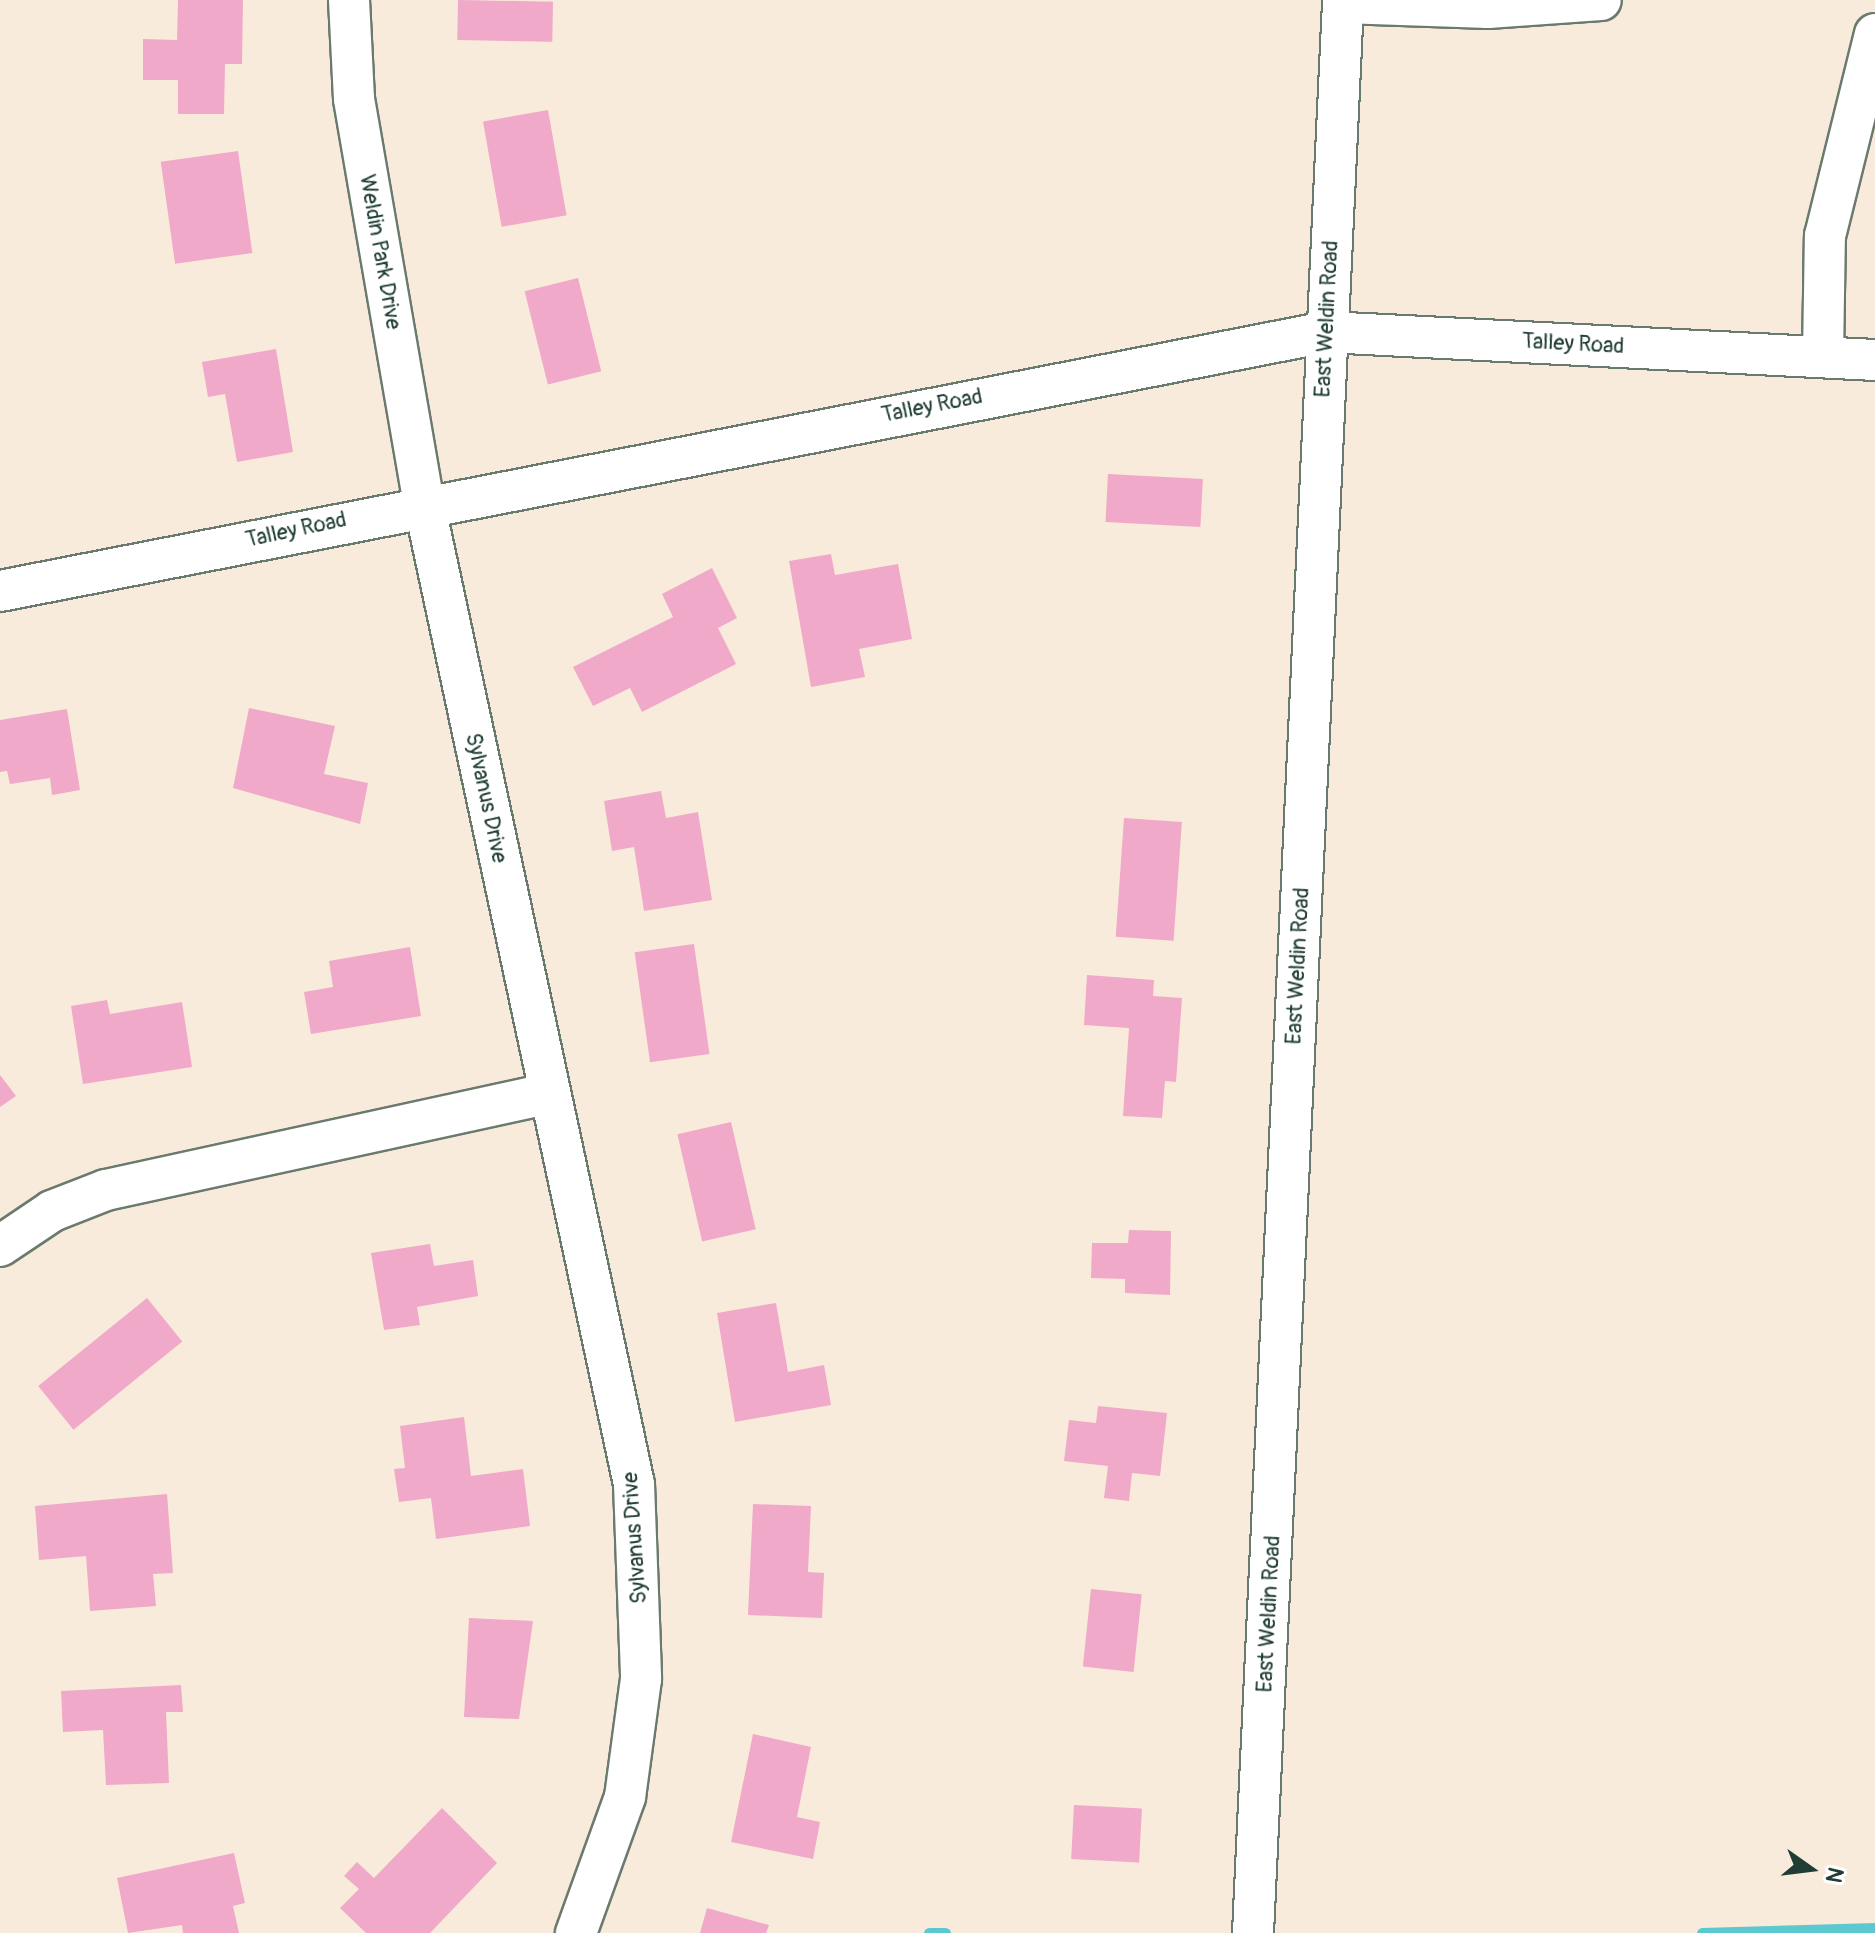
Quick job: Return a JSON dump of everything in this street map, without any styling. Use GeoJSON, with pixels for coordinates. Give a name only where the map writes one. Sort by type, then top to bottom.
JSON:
{"type":"FeatureCollection","features":[{"type":"Feature","properties":{"kind":"street","name":"Weldin Park Drive"},"geometry":{"type":"LineString","coordinates":[[349,0],[354,99],[424,503]]}},
{"type":"Feature","properties":{"kind":"street"},"geometry":{"type":"LineString","coordinates":[[1343,2],[1488,8],[1601,0]]}},
{"type":"Feature","properties":{"kind":"street","name":"East Weldin Road"},"geometry":{"type":"LineString","coordinates":[[1253,1933],[1343,2]]}},
{"type":"Feature","properties":{"kind":"street"},"geometry":{"type":"LineString","coordinates":[[1823,357],[1825,236],[1875,34]]}},
{"type":"Feature","properties":{"kind":"street","name":"Talley Road"},"geometry":{"type":"LineString","coordinates":[[0,591],[424,503],[1326,332],[1875,360]]}},
{"type":"Feature","properties":{"kind":"street","name":"Sylvanus Drive"},"geometry":{"type":"LineString","coordinates":[[424,503],[548,1094],[634,1484],[642,1562],[641,1679],[625,1797],[576,1933]]}},
{"type":"Feature","properties":{"kind":"street"},"geometry":{"type":"LineString","coordinates":[[0,1246],[52,1211],[106,1190],[548,1094]]}},
{"type":"Feature","properties":{"kind":"building"},"geometry":{"type":"Polygon","coordinates":[[[178,0],[243,0],[242,64],[225,64],[224,114],[178,114],[178,80],[143,80],[143,39],[177,40],[178,0]]]}},
{"type":"Feature","properties":{"kind":"building"},"geometry":{"type":"Polygon","coordinates":[[[458,0],[553,2],[552,42],[457,40],[458,0]]]}},
{"type":"Feature","properties":{"kind":"building"},"geometry":{"type":"Polygon","coordinates":[[[548,110],[567,215],[502,227],[483,121],[548,110]]]}},
{"type":"Feature","properties":{"kind":"building"},"geometry":{"type":"Polygon","coordinates":[[[238,151],[252,253],[175,264],[161,162],[238,151]]]}},
{"type":"Feature","properties":{"kind":"building"},"geometry":{"type":"Polygon","coordinates":[[[578,278],[601,371],[548,384],[525,291],[578,278]]]}},
{"type":"Feature","properties":{"kind":"building"},"geometry":{"type":"Polygon","coordinates":[[[276,349],[293,452],[237,462],[225,394],[208,397],[202,362],[276,349]]]}},
{"type":"Feature","properties":{"kind":"building"},"geometry":{"type":"Polygon","coordinates":[[[1108,474],[1203,479],[1200,527],[1105,522],[1108,474]]]}},
{"type":"Feature","properties":{"kind":"building"},"geometry":{"type":"Polygon","coordinates":[[[831,554],[835,575],[898,564],[912,639],[859,649],[865,677],[811,687],[789,561],[831,554]]]}},
{"type":"Feature","properties":{"kind":"building"},"geometry":{"type":"Polygon","coordinates":[[[712,568],[737,618],[718,628],[736,664],[642,712],[630,688],[593,706],[573,667],[673,617],[662,594],[712,568]]]}},
{"type":"Feature","properties":{"kind":"building"},"geometry":{"type":"Polygon","coordinates":[[[249,708],[335,726],[324,774],[368,783],[360,824],[233,788],[249,708]]]}},
{"type":"Feature","properties":{"kind":"building"},"geometry":{"type":"Polygon","coordinates":[[[67,709],[80,790],[52,795],[50,778],[10,784],[7,771],[0,772],[0,720],[67,709]]]}},
{"type":"Feature","properties":{"kind":"building"},"geometry":{"type":"Polygon","coordinates":[[[661,791],[666,818],[698,812],[712,900],[644,911],[634,847],[612,851],[604,801],[661,791]]]}},
{"type":"Feature","properties":{"kind":"building"},"geometry":{"type":"Polygon","coordinates":[[[1124,818],[1182,822],[1174,941],[1116,937],[1124,818]]]}},
{"type":"Feature","properties":{"kind":"building"},"geometry":{"type":"Polygon","coordinates":[[[694,944],[709,1054],[650,1062],[635,952],[694,944]]]}},
{"type":"Feature","properties":{"kind":"building"},"geometry":{"type":"Polygon","coordinates":[[[410,947],[421,1016],[311,1034],[304,992],[333,987],[329,961],[410,947]]]}},
{"type":"Feature","properties":{"kind":"building"},"geometry":{"type":"Polygon","coordinates":[[[1087,975],[1154,980],[1153,996],[1182,998],[1176,1082],[1165,1081],[1162,1118],[1123,1116],[1129,1028],[1084,1025],[1087,975]]]}},
{"type":"Feature","properties":{"kind":"building"},"geometry":{"type":"Polygon","coordinates":[[[107,1000],[110,1014],[182,1002],[192,1067],[83,1084],[71,1006],[107,1000]]]}},
{"type":"Feature","properties":{"kind":"building"},"geometry":{"type":"Polygon","coordinates":[[[0,1075],[16,1096],[0,1107],[0,1075]]]}},
{"type":"Feature","properties":{"kind":"building"},"geometry":{"type":"Polygon","coordinates":[[[731,1122],[756,1229],[702,1242],[677,1134],[731,1122]]]}},
{"type":"Feature","properties":{"kind":"building"},"geometry":{"type":"Polygon","coordinates":[[[1129,1230],[1171,1231],[1170,1295],[1125,1293],[1125,1279],[1091,1278],[1092,1243],[1128,1243],[1129,1230]]]}},
{"type":"Feature","properties":{"kind":"building"},"geometry":{"type":"Polygon","coordinates":[[[430,1244],[434,1266],[473,1260],[478,1296],[417,1307],[420,1325],[384,1330],[371,1253],[430,1244]]]}},
{"type":"Feature","properties":{"kind":"building"},"geometry":{"type":"Polygon","coordinates":[[[147,1298],[182,1342],[73,1430],[38,1386],[147,1298]]]}},
{"type":"Feature","properties":{"kind":"building"},"geometry":{"type":"Polygon","coordinates":[[[776,1303],[788,1372],[824,1365],[831,1405],[735,1422],[717,1313],[776,1303]]]}},
{"type":"Feature","properties":{"kind":"building"},"geometry":{"type":"Polygon","coordinates":[[[1098,1406],[1167,1413],[1160,1476],[1132,1473],[1129,1501],[1104,1498],[1108,1466],[1064,1461],[1069,1420],[1096,1423],[1098,1406]]]}},
{"type":"Feature","properties":{"kind":"building"},"geometry":{"type":"Polygon","coordinates":[[[464,1417],[471,1476],[523,1469],[530,1526],[436,1539],[431,1498],[399,1502],[394,1469],[405,1468],[400,1426],[464,1417]]]}},
{"type":"Feature","properties":{"kind":"building"},"geometry":{"type":"Polygon","coordinates":[[[167,1494],[173,1573],[153,1574],[156,1606],[90,1611],[86,1556],[39,1560],[35,1506],[167,1494]]]}},
{"type":"Feature","properties":{"kind":"building"},"geometry":{"type":"Polygon","coordinates":[[[753,1504],[811,1506],[808,1572],[824,1573],[822,1618],[748,1615],[753,1504]]]}},
{"type":"Feature","properties":{"kind":"building"},"geometry":{"type":"Polygon","coordinates":[[[1091,1589],[1142,1594],[1134,1672],[1083,1667],[1091,1589]]]}},
{"type":"Feature","properties":{"kind":"building"},"geometry":{"type":"Polygon","coordinates":[[[469,1618],[533,1621],[519,1719],[464,1717],[469,1618]]]}},
{"type":"Feature","properties":{"kind":"building"},"geometry":{"type":"Polygon","coordinates":[[[181,1685],[183,1712],[166,1712],[169,1783],[106,1785],[103,1730],[63,1732],[61,1691],[181,1685]]]}},
{"type":"Feature","properties":{"kind":"building"},"geometry":{"type":"Polygon","coordinates":[[[753,1734],[811,1747],[797,1817],[820,1822],[813,1859],[731,1842],[753,1734]]]}},
{"type":"Feature","properties":{"kind":"building"},"geometry":{"type":"Polygon","coordinates":[[[1074,1805],[1142,1809],[1139,1862],[1071,1859],[1074,1805]]]}},
{"type":"Feature","properties":{"kind":"building"},"geometry":{"type":"Polygon","coordinates":[[[442,1808],[497,1863],[430,1933],[366,1933],[340,1908],[359,1889],[344,1876],[357,1862],[374,1878],[442,1808]]]}},
{"type":"Feature","properties":{"kind":"building"},"geometry":{"type":"Polygon","coordinates":[[[234,1853],[245,1903],[233,1906],[239,1933],[183,1933],[182,1925],[128,1933],[117,1878],[234,1853]]]}},
{"type":"Feature","properties":{"kind":"building"},"geometry":{"type":"Polygon","coordinates":[[[707,1908],[769,1925],[766,1933],[700,1933],[707,1908]]]}},
{"type":"Feature","properties":{"kind":"waterway"},"geometry":{"type":"LineString","coordinates":[[1702,1933],[1875,1928]]}},
{"type":"Feature","properties":{"kind":"waterway"},"geometry":{"type":"LineString","coordinates":[[929,1933],[945,1933]]}}]}
